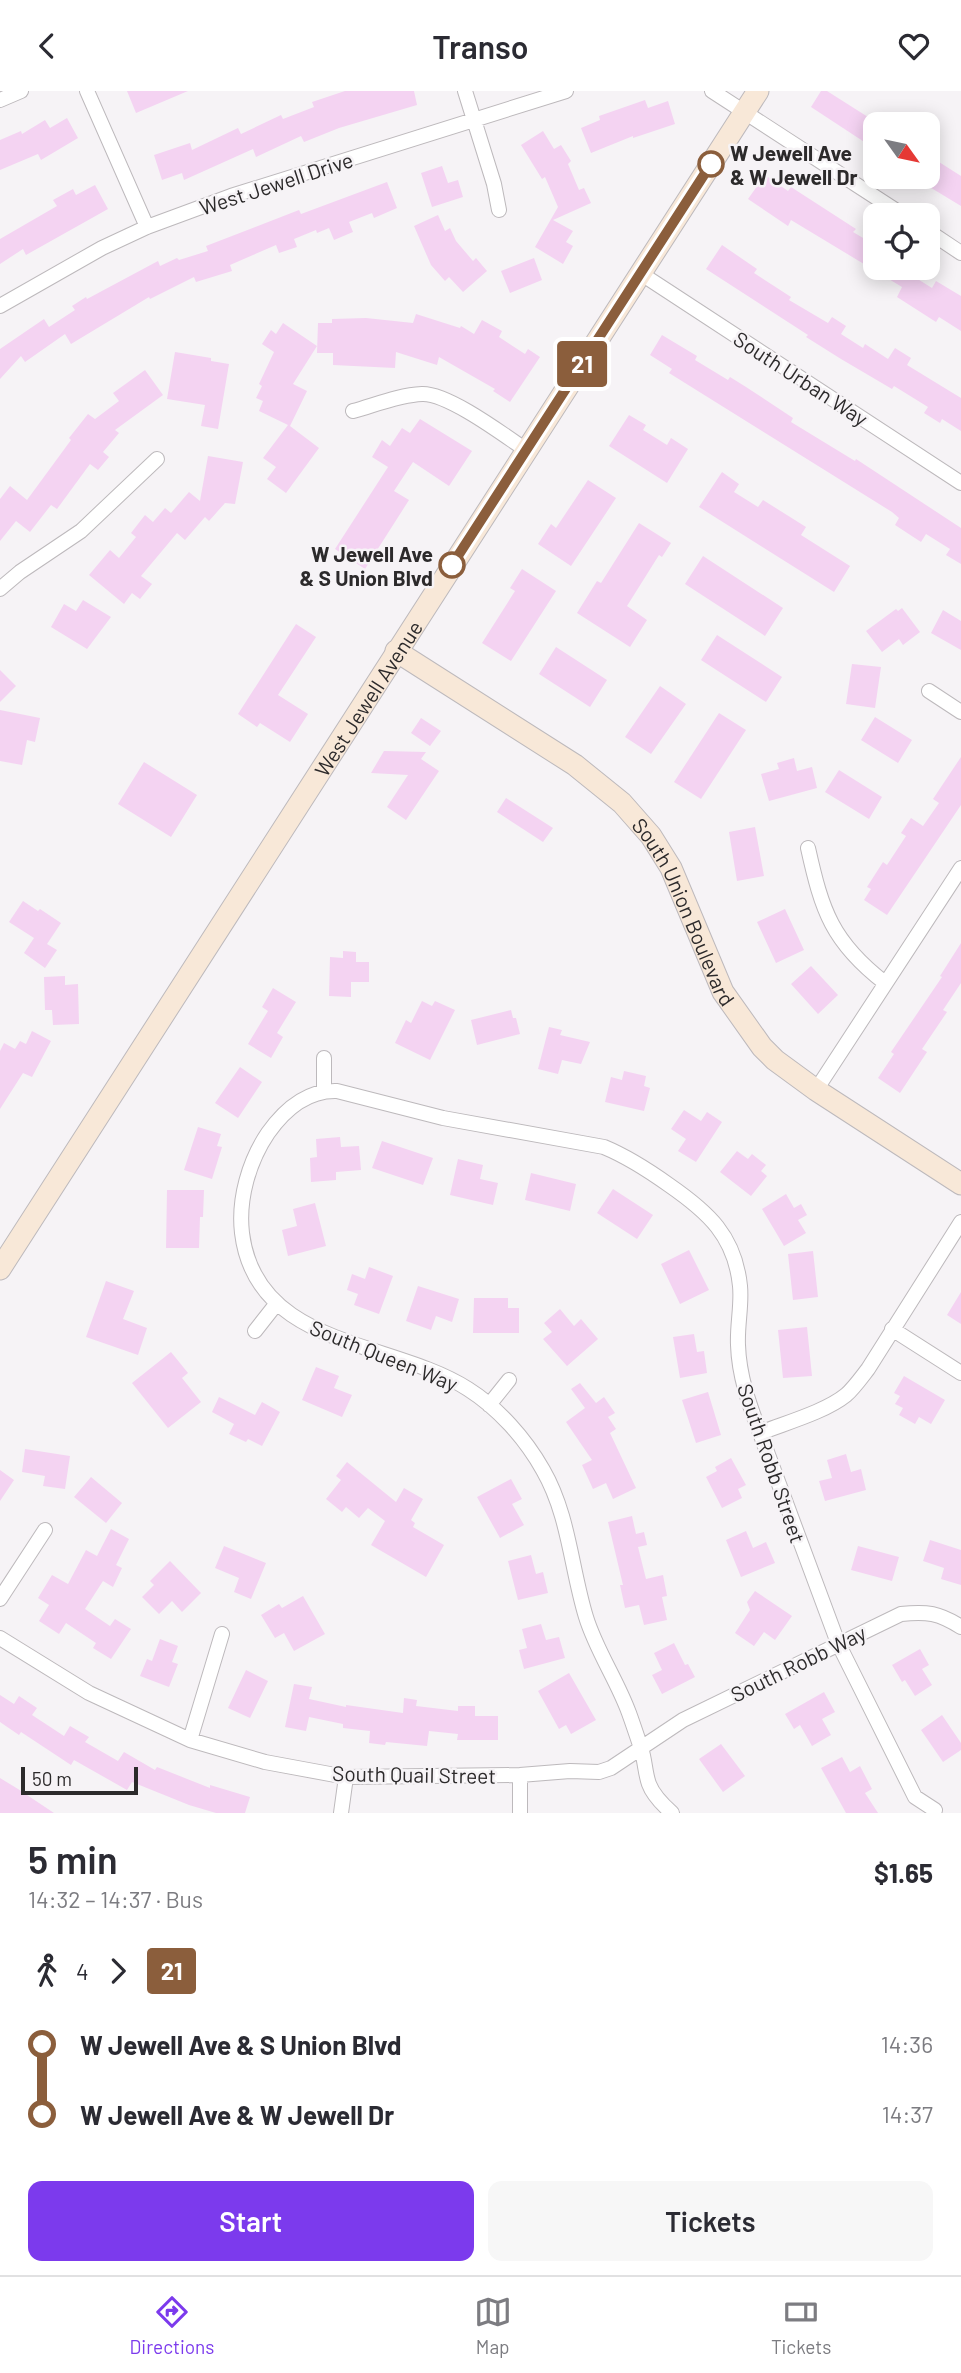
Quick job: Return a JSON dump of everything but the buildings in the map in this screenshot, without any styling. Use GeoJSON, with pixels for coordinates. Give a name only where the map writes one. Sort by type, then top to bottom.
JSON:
{"type":"FeatureCollection","features":[{"type":"Feature","properties":{"kind":"main road","name":"West Jewell Avenue"},"geometry":{"type":"LineString","coordinates":[[0,1269],[758,91]]}},
{"type":"Feature","properties":{"kind":"main road","name":"South Union Boulevard"},"geometry":{"type":"LineString","coordinates":[[396,651],[575,765],[622,803],[651,836],[671,868],[712,969],[734,1010],[768,1054],[816,1090],[961,1184]]}},
{"type":"Feature","properties":{"kind":"street"},"geometry":{"type":"LineString","coordinates":[[0,100],[21,91]]}},
{"type":"Feature","properties":{"kind":"street"},"geometry":{"type":"LineString","coordinates":[[86,91],[147,227]]}},
{"type":"Feature","properties":{"kind":"street"},"geometry":{"type":"LineString","coordinates":[[465,91],[494,184],[499,210]]}},
{"type":"Feature","properties":{"kind":"street","name":"West Jewell Drive"},"geometry":{"type":"LineString","coordinates":[[0,306],[102,248],[147,227],[231,196],[566,91]]}},
{"type":"Feature","properties":{"kind":"street"},"geometry":{"type":"LineString","coordinates":[[712,91],[884,203]]}},
{"type":"Feature","properties":{"kind":"street"},"geometry":{"type":"LineString","coordinates":[[940,239],[961,253]]}},
{"type":"Feature","properties":{"kind":"street","name":"South Urban Way"},"geometry":{"type":"LineString","coordinates":[[640,273],[961,483]]}},
{"type":"Feature","properties":{"kind":"street"},"geometry":{"type":"LineString","coordinates":[[353,411],[409,396],[430,394],[446,400],[526,450]]}},
{"type":"Feature","properties":{"kind":"street"},"geometry":{"type":"LineString","coordinates":[[0,589],[20,572],[81,531],[158,459]]}},
{"type":"Feature","properties":{"kind":"street"},"geometry":{"type":"LineString","coordinates":[[929,691],[961,712]]}},
{"type":"Feature","properties":{"kind":"street"},"geometry":{"type":"LineString","coordinates":[[808,848],[814,876],[828,916],[842,942],[856,959],[885,983]]}},
{"type":"Feature","properties":{"kind":"street"},"geometry":{"type":"LineString","coordinates":[[816,1090],[961,868]]}},
{"type":"Feature","properties":{"kind":"street"},"geometry":{"type":"LineString","coordinates":[[324,1058],[324,1091]]}},
{"type":"Feature","properties":{"kind":"street","name":"South Queen Way"},"geometry":{"type":"LineString","coordinates":[[324,1091],[298,1102],[276,1123],[255,1156],[244,1191],[241,1227],[243,1243],[255,1276],[277,1303],[301,1322],[320,1332],[448,1377],[489,1405],[520,1437],[549,1482],[566,1531],[587,1621],[629,1714],[641,1748],[649,1786],[671,1813]]}},
{"type":"Feature","properties":{"kind":"street","name":"South Robb Street"},"geometry":{"type":"LineString","coordinates":[[324,1091],[355,1095],[471,1124],[604,1147],[626,1157],[690,1199],[716,1223],[734,1254],[740,1286],[739,1359],[748,1400],[838,1643],[915,1797],[935,1810]]}},
{"type":"Feature","properties":{"kind":"street"},"geometry":{"type":"LineString","coordinates":[[760,1433],[820,1409],[846,1395],[868,1369],[961,1222]]}},
{"type":"Feature","properties":{"kind":"street"},"geometry":{"type":"LineString","coordinates":[[255,1331],[277,1303]]}},
{"type":"Feature","properties":{"kind":"street"},"geometry":{"type":"LineString","coordinates":[[892,1329],[961,1373]]}},
{"type":"Feature","properties":{"kind":"street"},"geometry":{"type":"LineString","coordinates":[[489,1405],[509,1380]]}},
{"type":"Feature","properties":{"kind":"street"},"geometry":{"type":"LineString","coordinates":[[0,1599],[45,1530]]}},
{"type":"Feature","properties":{"kind":"street","name":"South Robb Way"},"geometry":{"type":"LineString","coordinates":[[641,1748],[683,1720],[887,1619],[912,1613],[941,1615],[961,1627]]}},
{"type":"Feature","properties":{"kind":"street"},"geometry":{"type":"LineString","coordinates":[[190,1740],[222,1633]]}},
{"type":"Feature","properties":{"kind":"street","name":"South Quail Street"},"geometry":{"type":"LineString","coordinates":[[0,1639],[89,1693],[190,1740],[265,1762],[346,1777],[599,1772],[641,1748]]}},
{"type":"Feature","properties":{"kind":"street"},"geometry":{"type":"LineString","coordinates":[[520,1775],[520,1813]]}},
{"type":"Feature","properties":{"kind":"street"},"geometry":{"type":"LineString","coordinates":[[341,1813],[346,1777]]}},
{"type":"Feature","properties":{"kind":"bus line","name":"21"},"geometry":{"type":"LineString","coordinates":[[452,565],[711,164]]}},
{"type":"Feature","properties":{"kind":"place","name":"W Jewell Ave & W Jewell Dr"},"geometry":{"type":"Point","coordinates":[711,164]}},
{"type":"Feature","properties":{"kind":"place","name":"W Jewell Ave & S Union Blvd"},"geometry":{"type":"Point","coordinates":[452,565]}}]}
